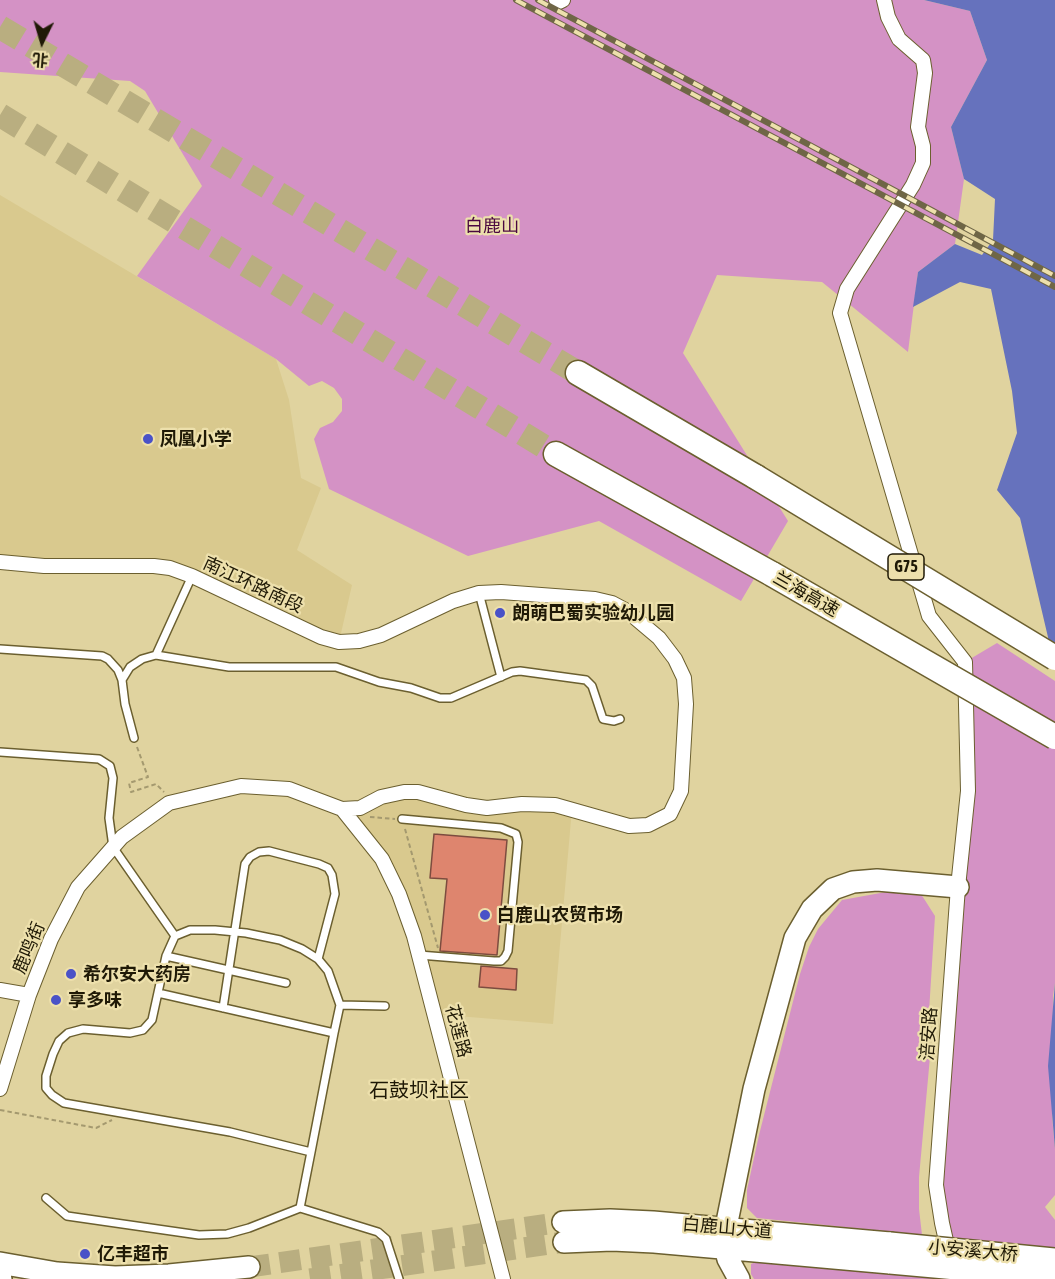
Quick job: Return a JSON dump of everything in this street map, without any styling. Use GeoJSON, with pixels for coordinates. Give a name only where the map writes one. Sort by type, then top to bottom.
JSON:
{"type":"FeatureCollection","features":[{"type":"Feature","properties":{"kind":"highway","name":"G75"},"geometry":{"type":"LineString","coordinates":[[578,373],[756,477],[1055,658]]}},
{"type":"Feature","properties":{"kind":"highway","name":"兰海高速"},"geometry":{"type":"LineString","coordinates":[[556,454],[772,574],[1055,737]]}},
{"type":"Feature","properties":{"kind":"main road"},"geometry":{"type":"LineString","coordinates":[[726,1227],[754,1089],[795,939],[812,909],[833,889],[853,882],[878,880],[958,887]]}},
{"type":"Feature","properties":{"kind":"main road","name":"白鹿山大道"},"geometry":{"type":"LineString","coordinates":[[609,1220],[726,1227],[890,1253],[725,1248],[623,1240],[563,1232],[609,1220]]}},
{"type":"Feature","properties":{"kind":"main road"},"geometry":{"type":"LineString","coordinates":[[725,1248],[739,1279]]}},
{"type":"Feature","properties":{"kind":"main road","name":"小安溪大桥"},"geometry":{"type":"LineString","coordinates":[[890,1253],[1055,1258]]}},
{"type":"Feature","properties":{"kind":"main road","name":"小安溪大桥"},"geometry":{"type":"LineString","coordinates":[[890,1253],[1055,1278]]}},
{"type":"Feature","properties":{"kind":"main road"},"geometry":{"type":"LineString","coordinates":[[0,1263],[57,1273],[115,1277],[169,1275],[249,1267]]}},
{"type":"Feature","properties":{"kind":"street"},"geometry":{"type":"LineString","coordinates":[[556,0],[559,2],[563,0]]}},
{"type":"Feature","properties":{"kind":"street","name":"涪安路"},"geometry":{"type":"LineString","coordinates":[[884,0],[888,17],[899,39],[923,60],[925,73],[918,127],[923,146],[923,163],[913,185],[847,289],[840,313],[929,616],[965,662],[968,791],[958,887],[936,1185],[955,1279]]}},
{"type":"Feature","properties":{"kind":"street","name":"南江环路南段"},"geometry":{"type":"LineString","coordinates":[[0,562],[66,567],[154,566],[170,568],[192,576],[321,637],[339,642],[359,641],[381,635],[453,601],[479,593],[595,599],[612,603],[627,611],[659,638],[675,659],[684,678],[686,704],[681,791],[669,814],[648,825],[629,826],[555,805],[522,804],[487,808],[466,805],[418,792],[404,792],[381,797],[360,808],[342,809]]}},
{"type":"Feature","properties":{"kind":"street"},"geometry":{"type":"LineString","coordinates":[[170,803],[241,786],[289,789],[342,809]]}},
{"type":"Feature","properties":{"kind":"street","name":"鹿鸣街"},"geometry":{"type":"LineString","coordinates":[[0,1089],[29,994],[51,939],[78,887],[118,842],[170,803]]}},
{"type":"Feature","properties":{"kind":"street","name":"花莲路"},"geometry":{"type":"LineString","coordinates":[[342,809],[382,859],[399,894],[419,955],[503,1279]]}},
{"type":"Feature","properties":{"kind":"street"},"geometry":{"type":"LineString","coordinates":[[0,990],[29,994]]}},
{"type":"Feature","properties":{"kind":"lane"},"geometry":{"type":"LineString","coordinates":[[156,655],[192,576]]}},
{"type":"Feature","properties":{"kind":"lane"},"geometry":{"type":"LineString","coordinates":[[479,593],[501,677]]}},
{"type":"Feature","properties":{"kind":"lane"},"geometry":{"type":"LineString","coordinates":[[0,649],[102,656],[113,663],[122,680],[125,704],[134,738]]}},
{"type":"Feature","properties":{"kind":"lane"},"geometry":{"type":"LineString","coordinates":[[122,680],[130,668],[142,658],[156,655],[229,667],[336,667],[379,682],[440,698],[452,698],[512,672],[520,671],[586,680],[592,686],[603,719],[614,721],[620,719]]}},
{"type":"Feature","properties":{"kind":"lane"},"geometry":{"type":"LineString","coordinates":[[0,752],[99,759],[110,766],[113,778],[109,818],[118,842],[175,936]]}},
{"type":"Feature","properties":{"kind":"lane"},"geometry":{"type":"LineString","coordinates":[[402,819],[501,828],[516,834],[518,842],[506,957],[501,961],[494,961],[419,955]]}},
{"type":"Feature","properties":{"kind":"lane"},"geometry":{"type":"LineString","coordinates":[[223,1008],[244,864],[259,852],[269,851],[319,864],[328,868],[332,875],[335,884],[334,894],[318,959]]}},
{"type":"Feature","properties":{"kind":"lane"},"geometry":{"type":"LineString","coordinates":[[300,1208],[311,1152],[339,1005],[328,971],[318,959],[302,949],[280,940],[235,932],[189,930],[175,936],[166,956],[152,1020],[143,1030],[130,1033],[83,1029],[68,1033],[59,1041],[53,1054],[46,1076],[46,1088],[64,1103],[230,1132],[311,1152]]}},
{"type":"Feature","properties":{"kind":"lane"},"geometry":{"type":"LineString","coordinates":[[166,956],[286,983]]}},
{"type":"Feature","properties":{"kind":"lane"},"geometry":{"type":"LineString","coordinates":[[158,993],[334,1032]]}},
{"type":"Feature","properties":{"kind":"lane"},"geometry":{"type":"LineString","coordinates":[[339,1005],[385,1006]]}},
{"type":"Feature","properties":{"kind":"lane"},"geometry":{"type":"LineString","coordinates":[[46,1198],[67,1216],[200,1235],[227,1234],[300,1208],[378,1232],[386,1239],[399,1279]]}},
{"type":"Feature","properties":{"kind":"path"},"geometry":{"type":"LineString","coordinates":[[134,738],[148,777],[129,783],[131,792],[156,784],[164,790],[170,803]]}},
{"type":"Feature","properties":{"kind":"path"},"geometry":{"type":"LineString","coordinates":[[342,809],[360,816],[402,819],[438,944],[437,953],[446,954],[448,957]]}},
{"type":"Feature","properties":{"kind":"path"},"geometry":{"type":"LineString","coordinates":[[0,1110],[96,1128],[126,1113]]}},
{"type":"Feature","properties":{"kind":"shaded area","name":"凤凰小学"},"geometry":{"type":"Polygon","coordinates":[[[0,195],[276,359],[289,400],[301,478],[321,488],[297,550],[352,585],[339,642],[170,568],[0,562],[0,195]]]}},
{"type":"Feature","properties":{"kind":"shaded area","name":"白鹿山农贸市场"},"geometry":{"type":"Polygon","coordinates":[[[404,792],[466,805],[572,809],[553,1024],[434,1014],[399,894],[342,809],[404,792]]]}},
{"type":"Feature","properties":{"kind":"green space","name":"白鹿山"},"geometry":{"type":"Polygon","coordinates":[[[0,0],[924,0],[970,11],[987,60],[951,127],[964,179],[955,244],[918,272],[908,352],[822,282],[717,275],[683,353],[788,521],[741,601],[599,521],[468,556],[329,489],[314,439],[320,428],[333,422],[342,411],[342,399],[334,388],[322,381],[309,386],[276,359],[137,276],[202,186],[145,91],[130,81],[0,72],[0,0]]]}},
{"type":"Feature","properties":{"kind":"green space"},"geometry":{"type":"Polygon","coordinates":[[[997,643],[1055,681],[1055,983],[1052,1116],[1055,1195],[1045,1207],[1055,1220],[1055,1279],[955,1279],[936,1185],[958,887],[965,662],[997,643]]]}},
{"type":"Feature","properties":{"kind":"green space"},"geometry":{"type":"Polygon","coordinates":[[[886,892],[921,894],[935,916],[927,1044],[930,1057],[919,1177],[922,1235],[757,1218],[747,1208],[747,1190],[800,974],[809,947],[818,929],[842,900],[886,892]]]}},
{"type":"Feature","properties":{"kind":"green space"},"geometry":{"type":"Polygon","coordinates":[[[758,1261],[933,1277],[934,1279],[754,1279],[751,1274],[751,1264],[758,1261]]]}},
{"type":"Feature","properties":{"kind":"water"},"geometry":{"type":"Polygon","coordinates":[[[924,0],[1055,0],[1055,667],[1020,518],[997,490],[1017,433],[1012,391],[991,289],[960,282],[913,307],[918,272],[955,244],[982,255],[993,240],[995,199],[964,179],[951,127],[987,60],[970,11],[924,0]]]}},
{"type":"Feature","properties":{"kind":"water"},"geometry":{"type":"Polygon","coordinates":[[[1055,983],[1055,1149],[1048,1066],[1055,983]]]}},
{"type":"Feature","properties":{"kind":"building"},"geometry":{"type":"Polygon","coordinates":[[[434,834],[507,840],[497,955],[440,951],[447,879],[430,878],[434,834]]]}},
{"type":"Feature","properties":{"kind":"building"},"geometry":{"type":"Polygon","coordinates":[[[481,966],[517,969],[516,990],[479,987],[481,966]]]}},
{"type":"Feature","properties":{"kind":"tunnel"},"geometry":{"type":"LineString","coordinates":[[0,27],[578,373]]}},
{"type":"Feature","properties":{"kind":"tunnel"},"geometry":{"type":"LineString","coordinates":[[0,115],[556,454]]}},
{"type":"Feature","properties":{"kind":"tunnel"},"geometry":{"type":"LineString","coordinates":[[249,1267],[563,1222]]}},
{"type":"Feature","properties":{"kind":"tunnel"},"geometry":{"type":"LineString","coordinates":[[310,1279],[564,1242]]}},
{"type":"Feature","properties":{"kind":"railway"},"geometry":{"type":"LineString","coordinates":[[516,0],[1055,287]]}},
{"type":"Feature","properties":{"kind":"railway"},"geometry":{"type":"LineString","coordinates":[[538,0],[1055,276]]}},
{"type":"Feature","properties":{"kind":"place","name":"凤凰小学"},"geometry":{"type":"Point","coordinates":[148,439]}},
{"type":"Feature","properties":{"kind":"place","name":"朗萌巴蜀实验幼儿园"},"geometry":{"type":"Point","coordinates":[500,613]}},
{"type":"Feature","properties":{"kind":"place","name":"白鹿山农贸市场"},"geometry":{"type":"Point","coordinates":[485,915]}},
{"type":"Feature","properties":{"kind":"place","name":"希尔安大药房"},"geometry":{"type":"Point","coordinates":[71,974]}},
{"type":"Feature","properties":{"kind":"place","name":"享多味"},"geometry":{"type":"Point","coordinates":[56,1000]}},
{"type":"Feature","properties":{"kind":"place","name":"亿丰超市"},"geometry":{"type":"Point","coordinates":[85,1254]}},
{"type":"Feature","properties":{"kind":"district","name":"石鼓坝社区"},"geometry":{"type":"Point","coordinates":[419,1091]}}]}
